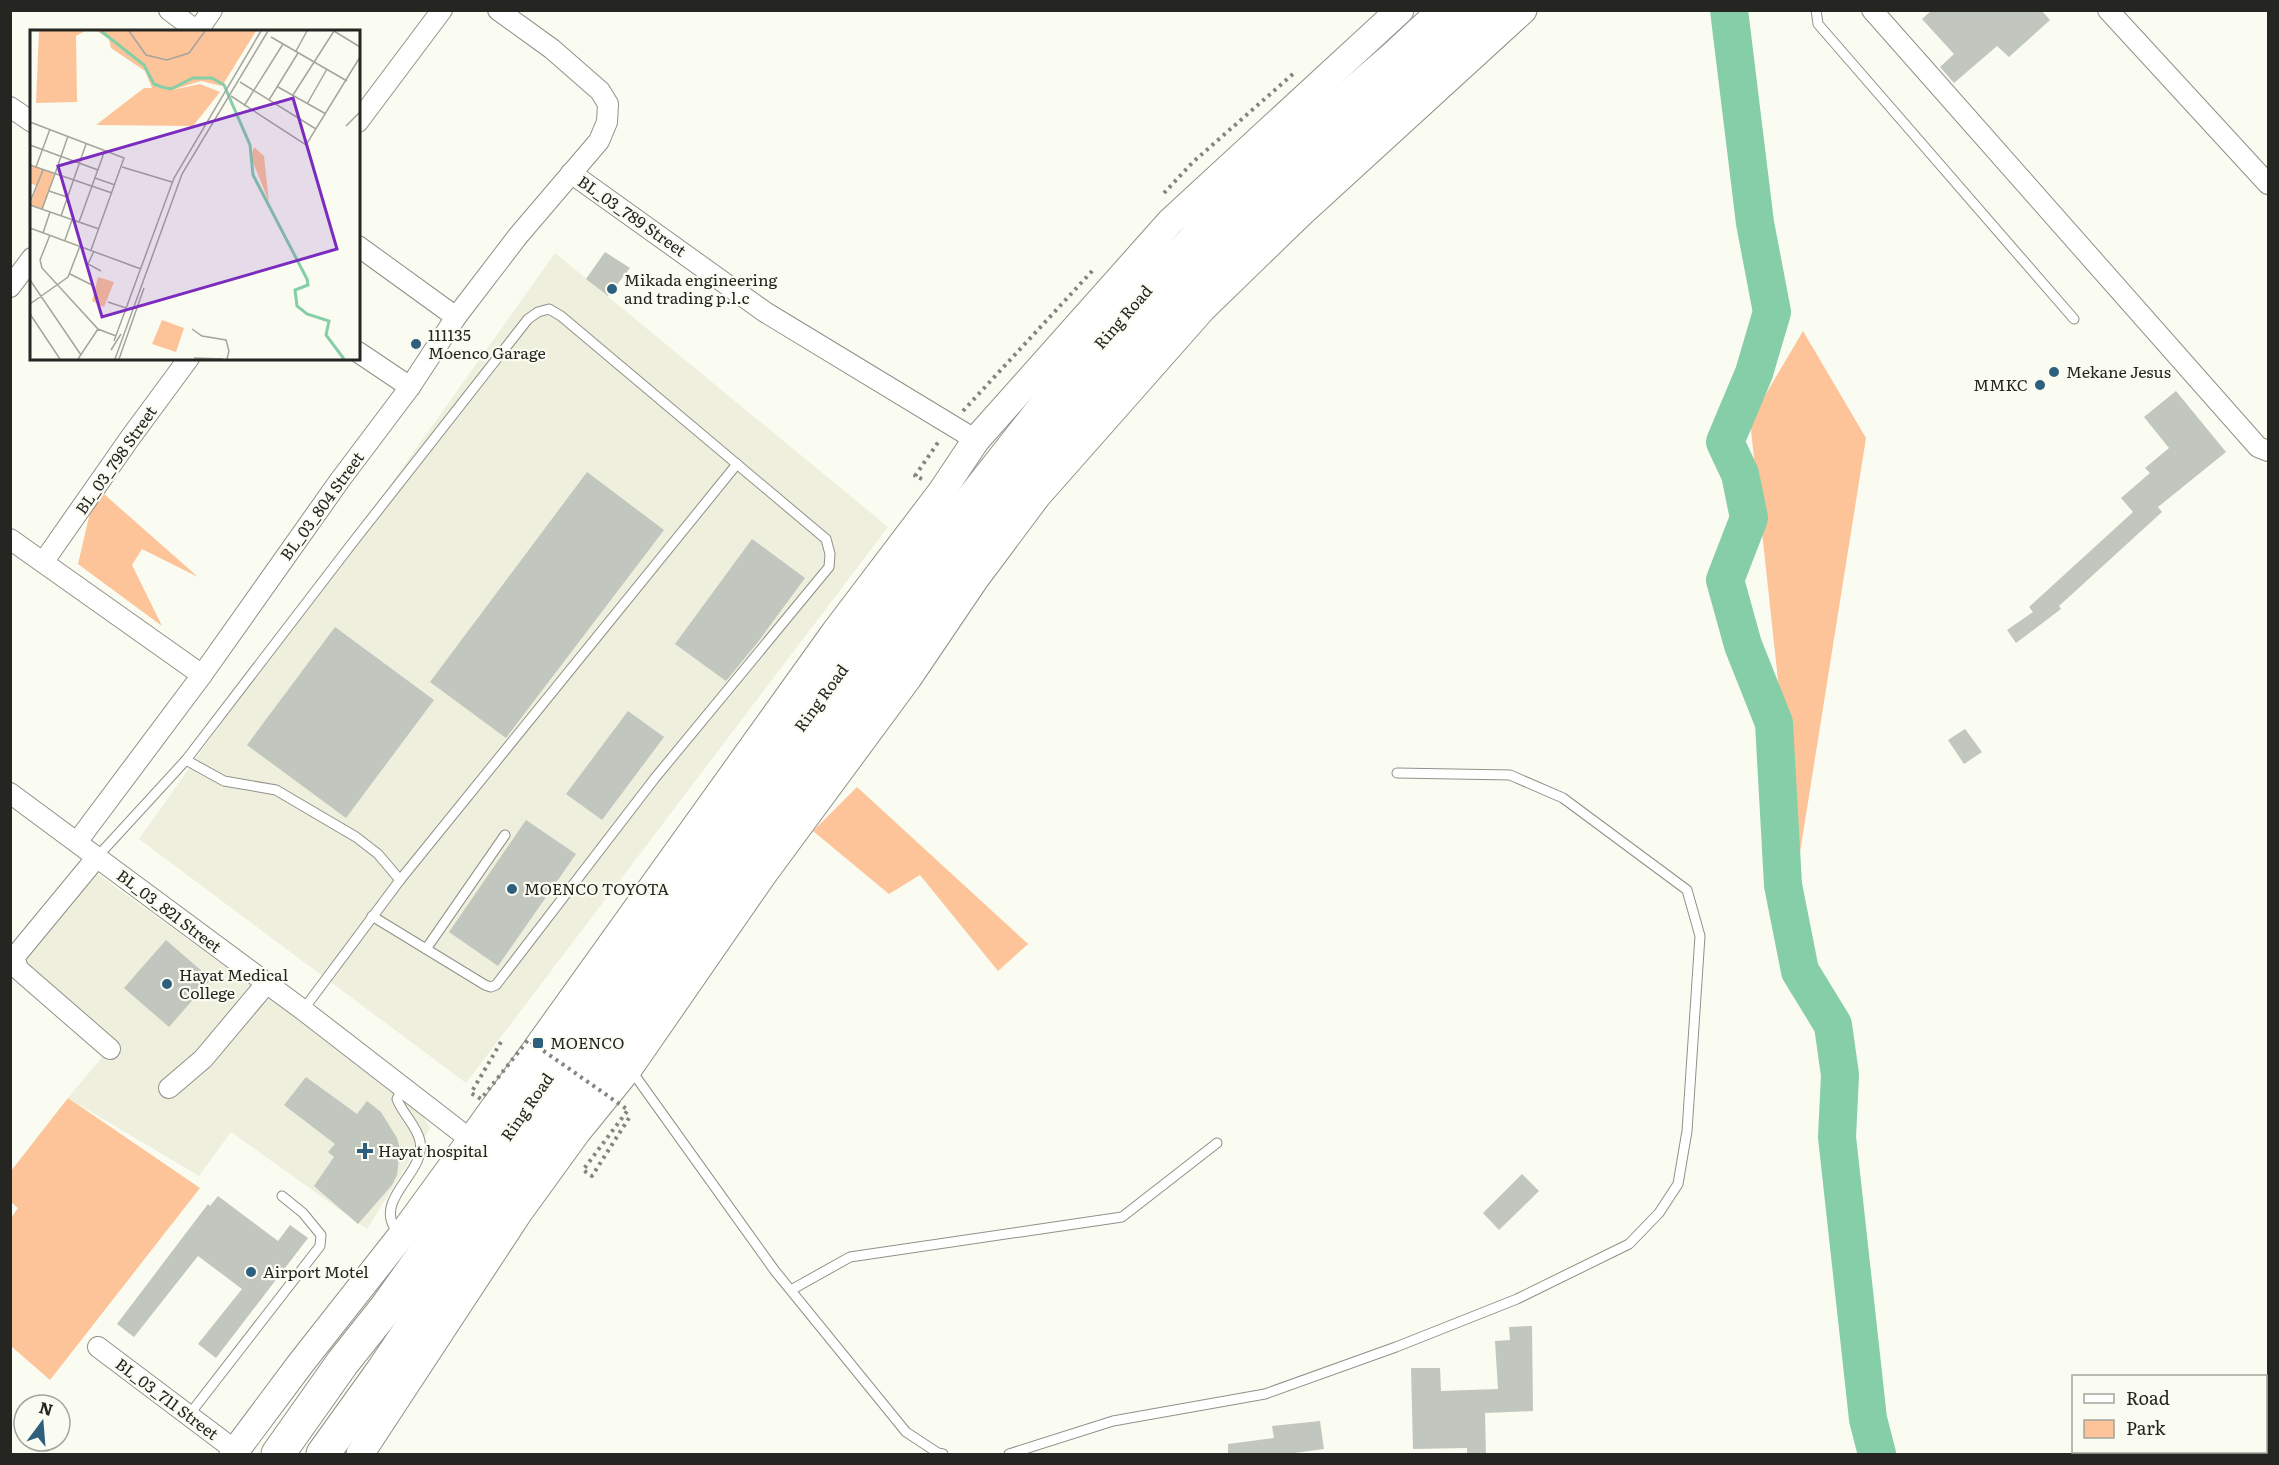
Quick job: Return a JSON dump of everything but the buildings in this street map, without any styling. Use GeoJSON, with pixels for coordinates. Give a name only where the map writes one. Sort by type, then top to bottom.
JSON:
{"type":"FeatureCollection","features":[{"type":"Feature","properties":{"kind":"highway","name":"Ring Road"},"geometry":{"type":"LineString","coordinates":[[278,1455],[343,1362],[386,1308],[529,1102],[589,1023],[807,716],[922,563],[1045,407],[1119,318],[1252,181],[1392,60],[1446,10]]}},
{"type":"Feature","properties":{"kind":"highway","name":"Ring Road"},"geometry":{"type":"LineString","coordinates":[[323,1455],[384,1369],[496,1202],[833,735],[1025,475],[1131,348],[1238,237],[1332,148],[1485,10]]}},
{"type":"Feature","properties":{"kind":"street"},"geometry":{"type":"LineString","coordinates":[[169,10],[196,30]]}},
{"type":"Feature","properties":{"kind":"street"},"geometry":{"type":"LineString","coordinates":[[198,30],[212,10]]}},
{"type":"Feature","properties":{"kind":"street"},"geometry":{"type":"LineString","coordinates":[[360,119],[442,10]]}},
{"type":"Feature","properties":{"kind":"street","name":"BL_03_789 Street"},"geometry":{"type":"LineString","coordinates":[[498,10],[552,49],[600,91],[608,104],[607,122],[599,141],[570,173],[765,312],[976,440]]}},
{"type":"Feature","properties":{"kind":"street","name":"Ring Road"},"geometry":{"type":"LineString","coordinates":[[235,1453],[301,1363],[401,1236],[835,632],[942,491],[976,440],[1170,222],[1400,10]]}},
{"type":"Feature","properties":{"kind":"street"},"geometry":{"type":"LineString","coordinates":[[360,1455],[519,1212],[577,1132],[630,1068],[762,876],[908,678],[975,579],[1038,496],[1203,308],[1301,213],[1524,10]]}},
{"type":"Feature","properties":{"kind":"street"},"geometry":{"type":"LineString","coordinates":[[1872,10],[2258,447],[2268,451]]}},
{"type":"Feature","properties":{"kind":"street"},"geometry":{"type":"LineString","coordinates":[[2108,10],[2268,184]]}},
{"type":"Feature","properties":{"kind":"street"},"geometry":{"type":"LineString","coordinates":[[10,107],[30,121]]}},
{"type":"Feature","properties":{"kind":"street","name":"BL_03_804 Street"},"geometry":{"type":"LineString","coordinates":[[77,842],[202,675],[340,480],[410,387],[456,317],[570,173]]}},
{"type":"Feature","properties":{"kind":"street"},"geometry":{"type":"LineString","coordinates":[[360,247],[456,317]]}},
{"type":"Feature","properties":{"kind":"street"},"geometry":{"type":"LineString","coordinates":[[10,287],[30,261]]}},
{"type":"Feature","properties":{"kind":"street"},"geometry":{"type":"LineString","coordinates":[[360,353],[410,387]]}},
{"type":"Feature","properties":{"kind":"street","name":"BL_03_798 Street"},"geometry":{"type":"LineString","coordinates":[[44,561],[188,360]]}},
{"type":"Feature","properties":{"kind":"street"},"geometry":{"type":"LineString","coordinates":[[10,538],[202,675]]}},
{"type":"Feature","properties":{"kind":"street","name":"BL_03_821 Street"},"geometry":{"type":"LineString","coordinates":[[10,793],[303,1010],[471,1140]]}},
{"type":"Feature","properties":{"kind":"street"},"geometry":{"type":"LineString","coordinates":[[97,857],[16,954],[15,959],[18,969],[110,1049]]}},
{"type":"Feature","properties":{"kind":"street"},"geometry":{"type":"LineString","coordinates":[[169,1088],[202,1059],[266,984]]}},
{"type":"Feature","properties":{"kind":"street","name":"BL_03_711 Street"},"geometry":{"type":"LineString","coordinates":[[98,1347],[189,1415],[235,1453]]}},
{"type":"Feature","properties":{"kind":"lane"},"geometry":{"type":"LineString","coordinates":[[1816,10],[1818,24],[2074,320]]}},
{"type":"Feature","properties":{"kind":"lane"},"geometry":{"type":"LineString","coordinates":[[97,857],[186,760],[520,328],[538,312],[549,309],[561,316],[826,539],[830,554],[829,567],[655,778],[496,985],[485,986],[372,916]]}},
{"type":"Feature","properties":{"kind":"lane"},"geometry":{"type":"LineString","coordinates":[[303,1010],[400,880],[737,464]]}},
{"type":"Feature","properties":{"kind":"lane"},"geometry":{"type":"LineString","coordinates":[[186,760],[224,781],[276,790],[356,837],[378,854],[400,880]]}},
{"type":"Feature","properties":{"kind":"lane"},"geometry":{"type":"LineString","coordinates":[[1009,1455],[1113,1421],[1265,1394],[1396,1347],[1517,1299],[1629,1245],[1659,1214],[1678,1184],[1687,1131],[1700,936],[1687,890],[1563,798],[1510,775],[1397,774]]}},
{"type":"Feature","properties":{"kind":"lane"},"geometry":{"type":"LineString","coordinates":[[426,949],[505,835]]}},
{"type":"Feature","properties":{"kind":"lane"},"geometry":{"type":"LineString","coordinates":[[630,1068],[774,1271],[906,1432],[943,1455]]}},
{"type":"Feature","properties":{"kind":"lane"},"geometry":{"type":"LineString","coordinates":[[401,1236],[392,1226],[389,1218],[390,1207],[420,1155],[420,1140],[397,1099],[403,1088]]}},
{"type":"Feature","properties":{"kind":"lane"},"geometry":{"type":"LineString","coordinates":[[791,1290],[850,1257],[1122,1217],[1217,1143]]}},
{"type":"Feature","properties":{"kind":"lane"},"geometry":{"type":"LineString","coordinates":[[189,1415],[320,1246],[321,1234],[303,1213],[282,1196]]}},
{"type":"Feature","properties":{"kind":"path"},"geometry":{"type":"LineString","coordinates":[[501,1042],[471,1093],[481,1099],[528,1040],[628,1110],[583,1170],[592,1176],[629,1118]]}},
{"type":"Feature","properties":{"kind":"shaded area"},"geometry":{"type":"Polygon","coordinates":[[[555,253],[888,527],[466,1083],[139,839],[555,253]]]}},
{"type":"Feature","properties":{"kind":"shaded area"},"geometry":{"type":"Polygon","coordinates":[[[95,872],[373,1074],[421,1112],[430,1128],[367,1229],[231,1132],[199,1176],[68,1098],[109,1049],[15,959],[95,872]]]}},
{"type":"Feature","properties":{"kind":"green space"},"geometry":{"type":"Polygon","coordinates":[[[1803,331],[1866,438],[1798,865],[1750,421],[1803,331]]]}},
{"type":"Feature","properties":{"kind":"green space"},"geometry":{"type":"Polygon","coordinates":[[[96,487],[198,577],[142,549],[132,565],[162,626],[78,564],[96,487]]]}},
{"type":"Feature","properties":{"kind":"green space"},"geometry":{"type":"Polygon","coordinates":[[[857,787],[1028,944],[998,971],[920,875],[889,894],[813,831],[857,787]]]}},
{"type":"Feature","properties":{"kind":"green space"},"geometry":{"type":"Polygon","coordinates":[[[68,1098],[200,1188],[50,1380],[11,1346],[11,1218],[18,1208],[11,1202],[11,1171],[68,1098]]]}},
{"type":"Feature","properties":{"kind":"waterway"},"geometry":{"type":"LineString","coordinates":[[1729,10],[1755,223],[1772,312],[1754,373],[1725,442],[1740,474],[1749,518],[1725,580],[1743,645],[1774,723],[1783,885],[1800,971],[1833,1025],[1840,1075],[1837,1137],[1868,1419],[1877,1454]]}},
{"type":"Feature","properties":{"kind":"place","name":"Mikada engineering and trading p.l.c"},"geometry":{"type":"Point","coordinates":[612,289]}},
{"type":"Feature","properties":{"kind":"place","name":"111135 Moenco Garage"},"geometry":{"type":"Point","coordinates":[416,344]}},
{"type":"Feature","properties":{"kind":"place","name":"Mekane Jesus"},"geometry":{"type":"Point","coordinates":[2054,372]}},
{"type":"Feature","properties":{"kind":"place","name":"MMKC"},"geometry":{"type":"Point","coordinates":[2040,385]}},
{"type":"Feature","properties":{"kind":"place","name":"MOENCO TOYOTA"},"geometry":{"type":"Point","coordinates":[512,889]}},
{"type":"Feature","properties":{"kind":"place","name":"Hayat Medical College"},"geometry":{"type":"Point","coordinates":[167,984]}},
{"type":"Feature","properties":{"kind":"place","name":"MOENCO"},"geometry":{"type":"Point","coordinates":[538,1043]}},
{"type":"Feature","properties":{"kind":"place","name":"Hayat hospital"},"geometry":{"type":"Point","coordinates":[365,1151]}},
{"type":"Feature","properties":{"kind":"place","name":"Airport Motel"},"geometry":{"type":"Point","coordinates":[251,1272]}}]}
